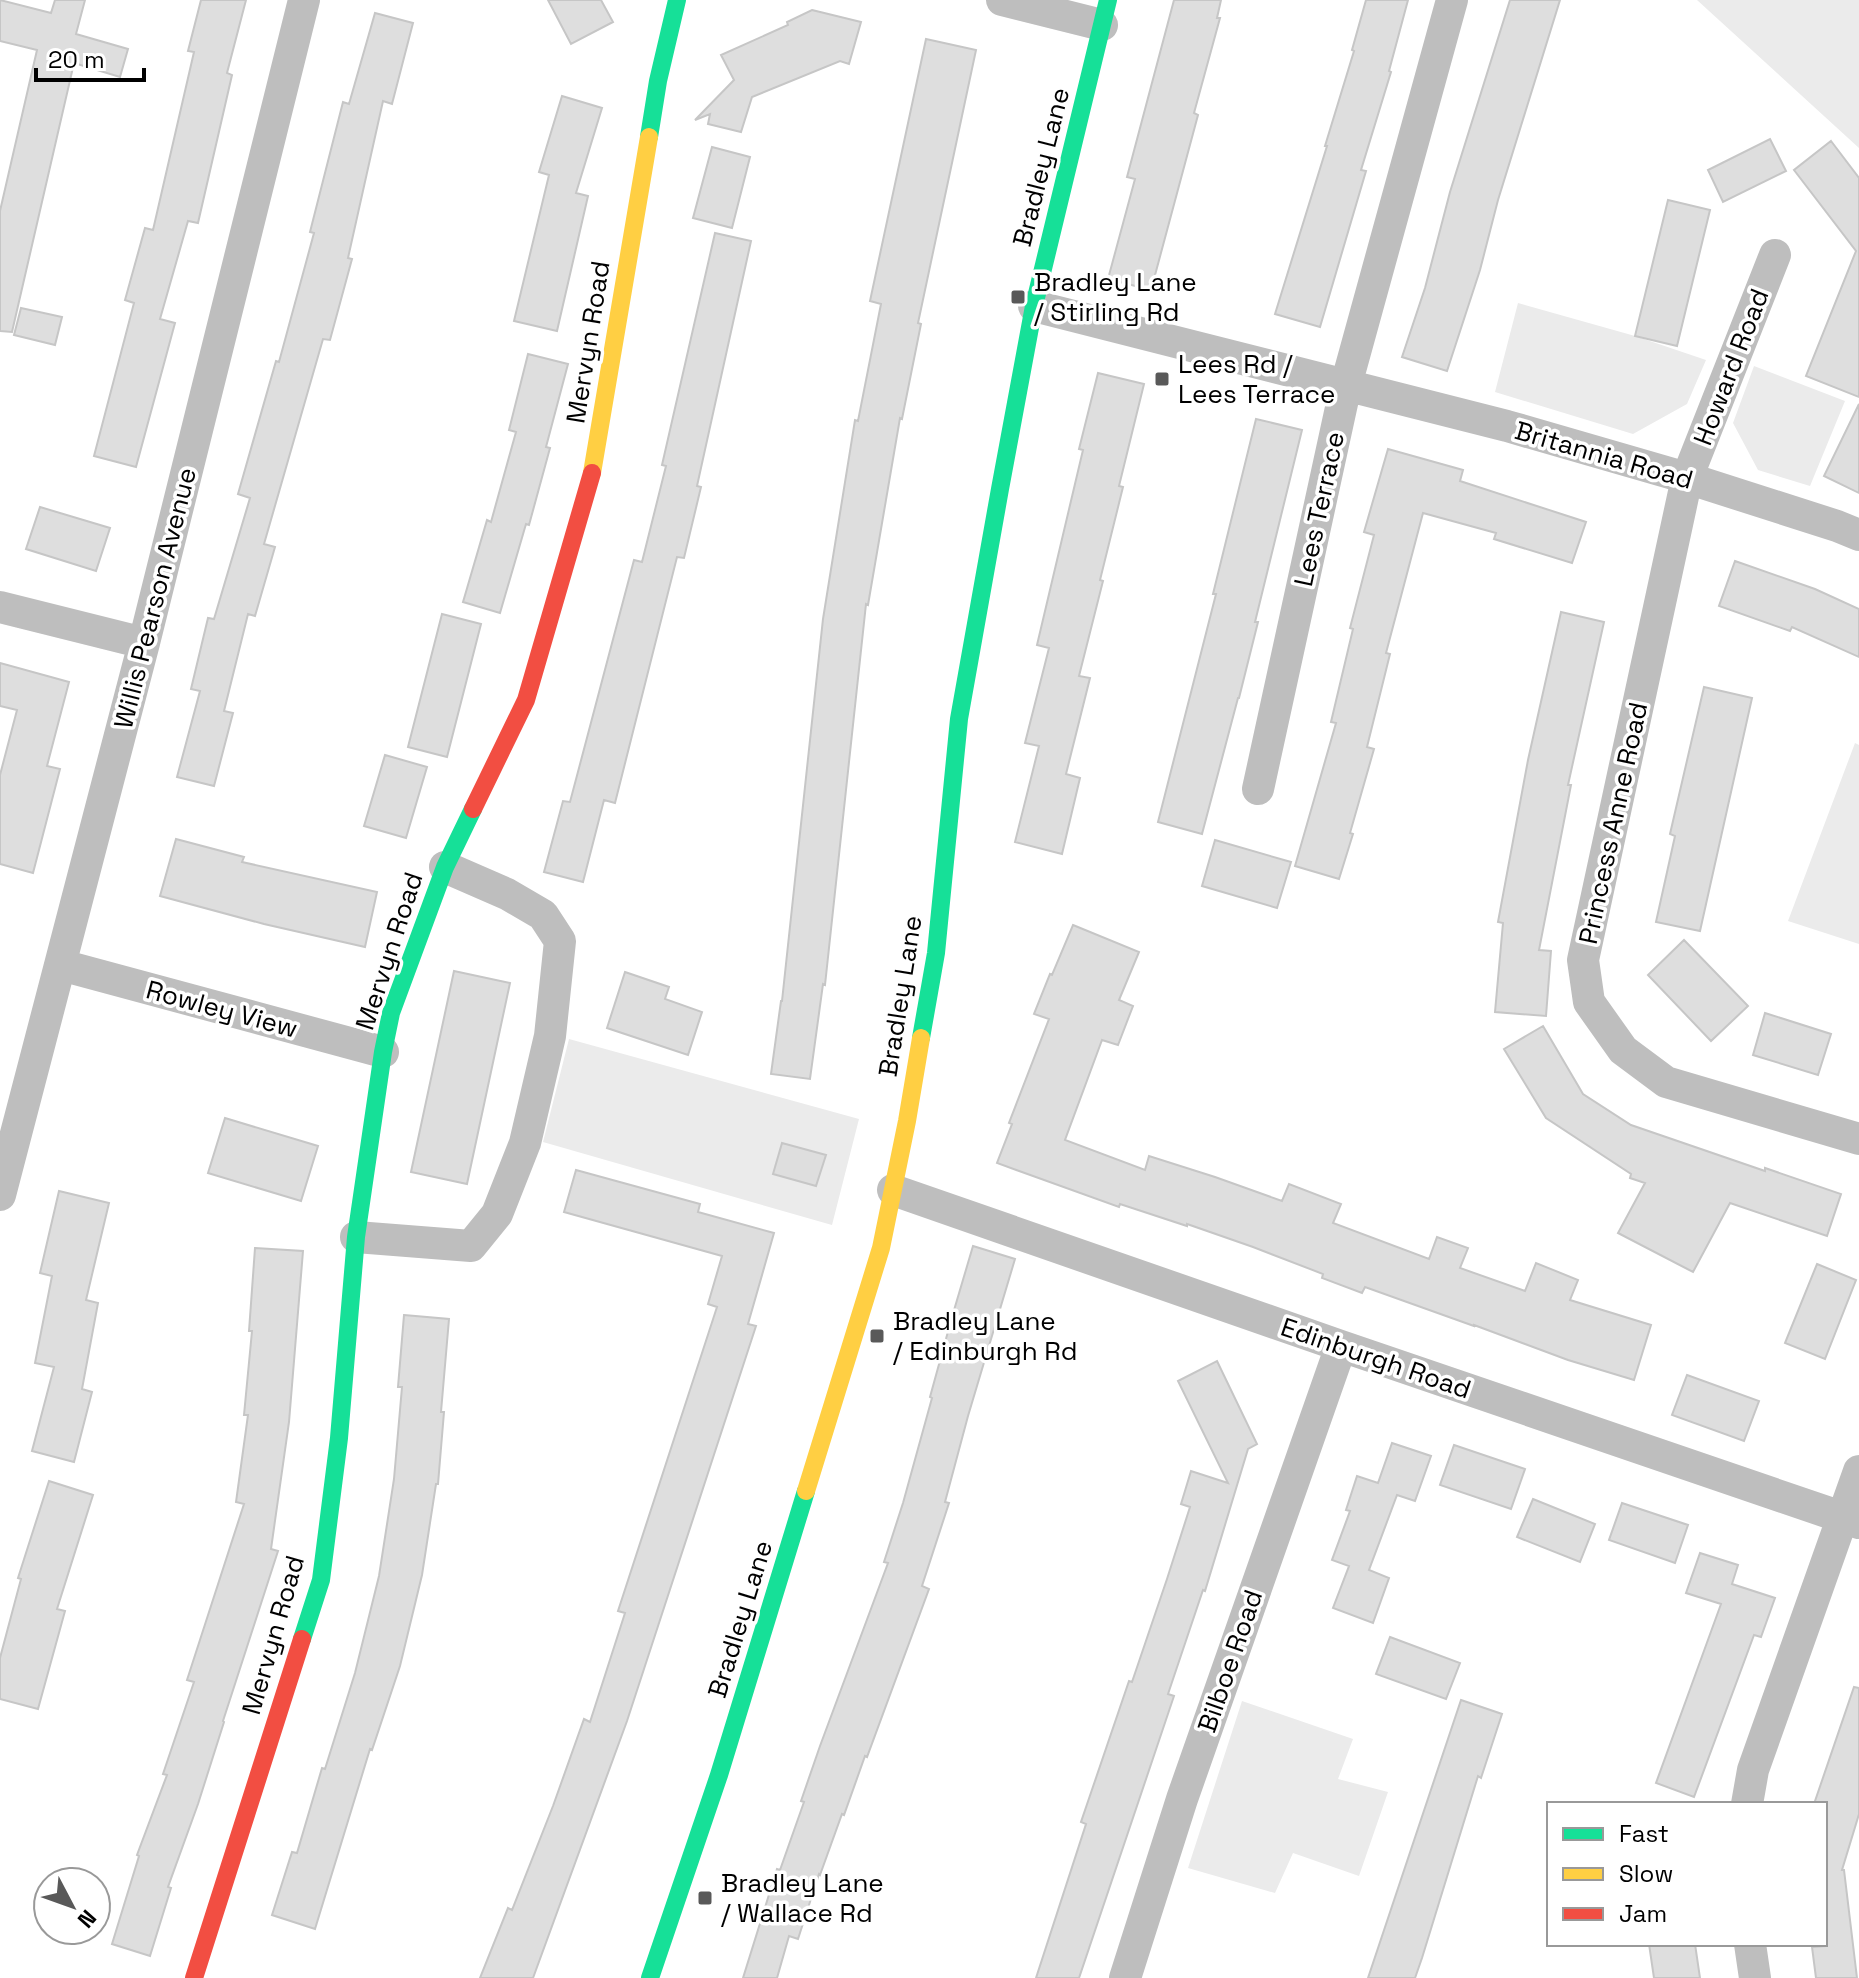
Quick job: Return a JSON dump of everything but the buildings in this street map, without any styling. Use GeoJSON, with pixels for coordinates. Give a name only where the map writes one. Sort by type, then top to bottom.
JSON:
{"type":"FeatureCollection","features":[{"type":"Feature","properties":{"kind":"street","name":"Willis Pearson Avenue"},"geometry":{"type":"LineString","coordinates":[[0,1195],[144,643],[304,0]]}},
{"type":"Feature","properties":{"kind":"street","name":"Mervyn Road"},"geometry":{"type":"LineString","coordinates":[[194,1978],[321,1580],[339,1438],[356,1237],[391,1013],[445,867],[526,700],[592,476],[658,81],[677,0]]}},
{"type":"Feature","properties":{"kind":"street"},"geometry":{"type":"LineString","coordinates":[[1002,0],[1105,12]]}},
{"type":"Feature","properties":{"kind":"street","name":"Lees Terrace"},"geometry":{"type":"LineString","coordinates":[[1258,789],[1346,385],[1452,0]]}},
{"type":"Feature","properties":{"kind":"street","name":"Bradley Lane"},"geometry":{"type":"LineString","coordinates":[[650,1978],[719,1775],[881,1248],[936,953],[959,719],[1034,306],[1105,12]]}},
{"type":"Feature","properties":{"kind":"street","name":"Howard Road"},"geometry":{"type":"LineString","coordinates":[[1687,478],[1775,255]]}},
{"type":"Feature","properties":{"kind":"street","name":"Britannia Road"},"geometry":{"type":"LineString","coordinates":[[1034,306],[1507,426],[1687,478],[1859,535]]}},
{"type":"Feature","properties":{"kind":"street","name":"Princess Anne Road"},"geometry":{"type":"LineString","coordinates":[[1687,478],[1583,960],[1589,1002],[1623,1050],[1666,1082],[1859,1139]]}},
{"type":"Feature","properties":{"kind":"street"},"geometry":{"type":"LineString","coordinates":[[0,607],[144,643]]}},
{"type":"Feature","properties":{"kind":"street"},"geometry":{"type":"LineString","coordinates":[[356,1237],[471,1246],[497,1214],[525,1143],[550,1036],[560,941],[543,915],[507,894],[445,867]]}},
{"type":"Feature","properties":{"kind":"street","name":"Rowley View"},"geometry":{"type":"LineString","coordinates":[[61,965],[383,1052]]}},
{"type":"Feature","properties":{"kind":"street","name":"Edinburgh Road"},"geometry":{"type":"LineString","coordinates":[[893,1190],[1851,1521]]}},
{"type":"Feature","properties":{"kind":"street","name":"Bilboe Road"},"geometry":{"type":"LineString","coordinates":[[1125,1978],[1182,1799],[1341,1346]]}},
{"type":"Feature","properties":{"kind":"street"},"geometry":{"type":"LineString","coordinates":[[1747,1802],[1753,1770],[1851,1521],[1859,1471]]}},
{"type":"Feature","properties":{"kind":"street"},"geometry":{"type":"LineString","coordinates":[[1750,1946],[1755,1978]]}},
{"type":"Feature","properties":{"kind":"shaded area"},"geometry":{"type":"Polygon","coordinates":[[[1697,0],[1859,0],[1859,148],[1697,0]]]}},
{"type":"Feature","properties":{"kind":"shaded area"},"geometry":{"type":"Polygon","coordinates":[[[1518,303],[1706,360],[1687,404],[1633,434],[1495,392],[1518,303]]]}},
{"type":"Feature","properties":{"kind":"shaded area"},"geometry":{"type":"Polygon","coordinates":[[[1754,366],[1845,401],[1810,486],[1758,470],[1733,423],[1754,366]]]}},
{"type":"Feature","properties":{"kind":"shaded area"},"geometry":{"type":"Polygon","coordinates":[[[1855,743],[1859,745],[1859,944],[1788,921],[1855,743]]]}},
{"type":"Feature","properties":{"kind":"shaded area"},"geometry":{"type":"Polygon","coordinates":[[[569,1039],[859,1119],[832,1225],[543,1142],[569,1039]]]}},
{"type":"Feature","properties":{"kind":"shaded area"},"geometry":{"type":"Polygon","coordinates":[[[1242,1701],[1353,1739],[1338,1779],[1388,1792],[1359,1876],[1293,1853],[1275,1893],[1188,1868],[1242,1701]]]}},
{"type":"Feature","properties":{"kind":"traffic: fast"},"geometry":{"type":"LineString","coordinates":[[649,137],[677,0]]}},
{"type":"Feature","properties":{"kind":"traffic: fast"},"geometry":{"type":"LineString","coordinates":[[921,1038],[936,953],[959,719],[1000,489],[1034,306],[1108,0]]}},
{"type":"Feature","properties":{"kind":"traffic: fast"},"geometry":{"type":"LineString","coordinates":[[302,1639],[321,1580],[339,1438],[356,1237],[391,1013],[445,867],[473,809]]}},
{"type":"Feature","properties":{"kind":"traffic: fast"},"geometry":{"type":"LineString","coordinates":[[650,1978],[719,1775],[806,1491]]}},
{"type":"Feature","properties":{"kind":"traffic: slow"},"geometry":{"type":"LineString","coordinates":[[592,473],[649,137]]}},
{"type":"Feature","properties":{"kind":"traffic: slow"},"geometry":{"type":"LineString","coordinates":[[806,1491],[881,1248],[921,1038]]}},
{"type":"Feature","properties":{"kind":"traffic: jam"},"geometry":{"type":"LineString","coordinates":[[473,809],[526,700],[592,473]]}},
{"type":"Feature","properties":{"kind":"traffic: jam"},"geometry":{"type":"LineString","coordinates":[[194,1978],[302,1639]]}},
{"type":"Feature","properties":{"kind":"place","name":"Bradley Lane / Stirling Rd"},"geometry":{"type":"Point","coordinates":[1018,297]}},
{"type":"Feature","properties":{"kind":"place","name":"Lees Rd / Lees Terrace"},"geometry":{"type":"Point","coordinates":[1162,379]}},
{"type":"Feature","properties":{"kind":"place","name":"Bradley Lane / Edinburgh Rd"},"geometry":{"type":"Point","coordinates":[877,1336]}},
{"type":"Feature","properties":{"kind":"place","name":"Bradley Lane / Wallace Rd"},"geometry":{"type":"Point","coordinates":[705,1898]}}]}
